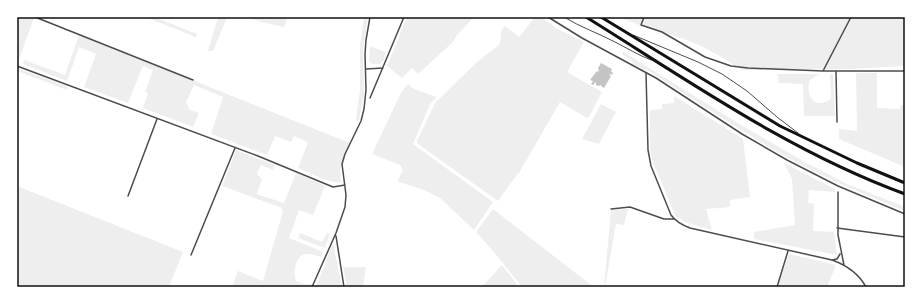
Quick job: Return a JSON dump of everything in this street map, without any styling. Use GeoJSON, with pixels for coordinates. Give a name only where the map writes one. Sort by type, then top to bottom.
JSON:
{"type":"FeatureCollection","features":[{"type":"Feature","properties":{"kind":"highway"},"geometry":{"type":"LineString","coordinates":[[586,17],[748,117],[807,151],[858,175],[905,194]]}},
{"type":"Feature","properties":{"kind":"highway"},"geometry":{"type":"LineString","coordinates":[[601,17],[738,102],[806,139],[857,163],[905,183]]}},
{"type":"Feature","properties":{"kind":"street"},"geometry":{"type":"LineString","coordinates":[[35,17],[193,80]]}},
{"type":"Feature","properties":{"kind":"street"},"geometry":{"type":"LineString","coordinates":[[312,287],[336,233],[345,207],[346,194],[342,164],[345,154],[361,121],[364,110],[366,90],[365,54],[370,17]]}},
{"type":"Feature","properties":{"kind":"street"},"geometry":{"type":"LineString","coordinates":[[370,98],[404,17]]}},
{"type":"Feature","properties":{"kind":"street"},"geometry":{"type":"LineString","coordinates":[[548,17],[582,38],[646,73],[742,134],[787,160],[838,186],[905,214]]}},
{"type":"Feature","properties":{"kind":"street"},"geometry":{"type":"LineString","coordinates":[[644,17],[641,25],[662,32],[705,57],[731,66],[823,71],[905,71]]}},
{"type":"Feature","properties":{"kind":"street"},"geometry":{"type":"LineString","coordinates":[[823,71],[851,17]]}},
{"type":"Feature","properties":{"kind":"street"},"geometry":{"type":"LineString","coordinates":[[17,66],[258,156],[333,187],[345,185]]}},
{"type":"Feature","properties":{"kind":"street"},"geometry":{"type":"LineString","coordinates":[[366,69],[383,68]]}},
{"type":"Feature","properties":{"kind":"street"},"geometry":{"type":"LineString","coordinates":[[836,71],[837,122]]}},
{"type":"Feature","properties":{"kind":"street"},"geometry":{"type":"LineString","coordinates":[[646,73],[648,150],[651,166],[674,219],[690,228],[832,260],[844,265],[857,276],[866,287]]}},
{"type":"Feature","properties":{"kind":"street"},"geometry":{"type":"LineString","coordinates":[[128,196],[157,118]]}},
{"type":"Feature","properties":{"kind":"street"},"geometry":{"type":"LineString","coordinates":[[191,255],[235,148]]}},
{"type":"Feature","properties":{"kind":"street"},"geometry":{"type":"LineString","coordinates":[[838,192],[837,228],[844,265]]}},
{"type":"Feature","properties":{"kind":"street"},"geometry":{"type":"LineString","coordinates":[[611,209],[630,207],[664,219],[674,219]]}},
{"type":"Feature","properties":{"kind":"street"},"geometry":{"type":"LineString","coordinates":[[837,228],[905,237]]}},
{"type":"Feature","properties":{"kind":"street"},"geometry":{"type":"LineString","coordinates":[[336,233],[335,240],[344,287]]}},
{"type":"Feature","properties":{"kind":"street"},"geometry":{"type":"LineString","coordinates":[[776,287],[789,250]]}},
{"type":"Feature","properties":{"kind":"street"},"geometry":{"type":"LineString","coordinates":[[832,260],[840,257],[841,253]]}},
{"type":"Feature","properties":{"kind":"lane"},"geometry":{"type":"LineString","coordinates":[[564,17],[589,31],[660,63]]}},
{"type":"Feature","properties":{"kind":"lane"},"geometry":{"type":"LineString","coordinates":[[629,34],[698,62],[722,74],[747,91],[777,117],[806,139]]}},
{"type":"Feature","properties":{"kind":"shaded area"},"geometry":{"type":"Polygon","coordinates":[[[17,17],[34,18],[18,62],[17,62],[17,17]]]}},
{"type":"Feature","properties":{"kind":"shaded area"},"geometry":{"type":"Polygon","coordinates":[[[145,17],[154,17],[197,34],[196,37],[145,17]]]}},
{"type":"Feature","properties":{"kind":"shaded area"},"geometry":{"type":"Polygon","coordinates":[[[218,17],[227,17],[214,49],[212,51],[208,51],[218,17]]]}},
{"type":"Feature","properties":{"kind":"shaded area"},"geometry":{"type":"Polygon","coordinates":[[[247,17],[288,17],[284,27],[247,17]]]}},
{"type":"Feature","properties":{"kind":"shaded area"},"geometry":{"type":"Polygon","coordinates":[[[364,17],[368,17],[363,50],[364,94],[359,121],[356,120],[360,89],[360,45],[364,17]]]}},
{"type":"Feature","properties":{"kind":"shaded area"},"geometry":{"type":"Polygon","coordinates":[[[407,17],[474,17],[458,34],[452,43],[418,74],[412,68],[402,78],[387,66],[407,17]]]}},
{"type":"Feature","properties":{"kind":"shaded area"},"geometry":{"type":"Polygon","coordinates":[[[535,17],[541,17],[558,29],[584,42],[567,72],[602,92],[589,117],[587,118],[560,102],[519,173],[498,201],[422,147],[417,143],[417,141],[435,103],[478,61],[499,45],[501,40],[501,31],[505,26],[519,37],[535,17]]]}},
{"type":"Feature","properties":{"kind":"shaded area"},"geometry":{"type":"Polygon","coordinates":[[[619,17],[905,17],[905,66],[851,69],[742,70],[696,44],[619,17]]]}},
{"type":"Feature","properties":{"kind":"shaded area"},"geometry":{"type":"Polygon","coordinates":[[[79,35],[350,143],[340,170],[341,182],[332,182],[298,168],[308,142],[294,136],[291,142],[275,136],[267,155],[211,134],[223,97],[194,85],[186,102],[190,110],[199,113],[193,127],[143,108],[148,93],[145,92],[153,70],[143,66],[128,103],[84,87],[96,54],[79,47],[67,81],[23,64],[24,60],[65,75],[79,35]]]}},
{"type":"Feature","properties":{"kind":"shaded area"},"geometry":{"type":"Polygon","coordinates":[[[370,46],[386,52],[384,60],[380,64],[373,64],[369,62],[370,46]]]}},
{"type":"Feature","properties":{"kind":"shaded area"},"geometry":{"type":"Polygon","coordinates":[[[622,51],[736,122],[803,161],[847,184],[905,207],[905,211],[826,177],[781,154],[731,124],[649,71],[634,65],[630,59],[623,55],[622,51]]]}},
{"type":"Feature","properties":{"kind":"shaded area"},"geometry":{"type":"Polygon","coordinates":[[[17,68],[67,86],[67,90],[17,71],[17,68]]]}},
{"type":"Feature","properties":{"kind":"shaded area"},"geometry":{"type":"Polygon","coordinates":[[[856,73],[877,73],[877,108],[900,109],[900,105],[905,105],[905,167],[839,139],[839,129],[857,131],[856,73]]]}},
{"type":"Feature","properties":{"kind":"shaded area"},"geometry":{"type":"Polygon","coordinates":[[[777,74],[819,74],[809,81],[808,87],[810,97],[816,102],[820,103],[831,99],[830,74],[833,74],[835,116],[804,116],[803,84],[779,83],[777,74]]]}},
{"type":"Feature","properties":{"kind":"shaded area"},"geometry":{"type":"Polygon","coordinates":[[[408,84],[414,89],[437,97],[430,104],[413,144],[493,202],[474,230],[440,198],[424,190],[399,182],[398,180],[403,170],[400,165],[372,154],[401,93],[408,84]]]}},
{"type":"Feature","properties":{"kind":"shaded area"},"geometry":{"type":"Polygon","coordinates":[[[674,96],[743,139],[750,197],[730,200],[730,207],[706,209],[712,230],[688,223],[676,217],[652,160],[650,150],[650,110],[662,109],[662,104],[674,103],[674,96]]]}},
{"type":"Feature","properties":{"kind":"shaded area"},"geometry":{"type":"Polygon","coordinates":[[[601,104],[616,112],[599,144],[582,139],[601,104]]]}},
{"type":"Feature","properties":{"kind":"shaded area"},"geometry":{"type":"Polygon","coordinates":[[[236,150],[275,165],[273,170],[261,165],[257,174],[262,179],[257,194],[284,203],[296,173],[325,186],[313,215],[299,210],[289,238],[323,252],[321,257],[306,254],[302,255],[297,261],[295,269],[296,281],[306,284],[312,283],[310,287],[232,287],[238,271],[263,281],[283,211],[282,208],[222,186],[236,150]]]}},
{"type":"Feature","properties":{"kind":"shaded area"},"geometry":{"type":"Polygon","coordinates":[[[784,163],[835,189],[835,192],[809,190],[808,203],[814,204],[813,231],[834,232],[837,255],[754,239],[754,232],[795,225],[792,179],[784,163]]]}},
{"type":"Feature","properties":{"kind":"shaded area"},"geometry":{"type":"Polygon","coordinates":[[[17,186],[183,252],[169,287],[17,287],[17,186]]]}},
{"type":"Feature","properties":{"kind":"shaded area"},"geometry":{"type":"Polygon","coordinates":[[[493,209],[594,287],[522,287],[476,232],[493,209]]]}},
{"type":"Feature","properties":{"kind":"shaded area"},"geometry":{"type":"Polygon","coordinates":[[[628,209],[624,225],[616,224],[604,287],[611,210],[628,209]]]}},
{"type":"Feature","properties":{"kind":"shaded area"},"geometry":{"type":"Polygon","coordinates":[[[300,233],[322,242],[327,233],[330,234],[325,248],[298,238],[300,233]]]}},
{"type":"Feature","properties":{"kind":"shaded area"},"geometry":{"type":"Polygon","coordinates":[[[333,243],[342,287],[316,287],[333,243]]]}},
{"type":"Feature","properties":{"kind":"shaded area"},"geometry":{"type":"Polygon","coordinates":[[[789,254],[836,265],[827,287],[777,287],[789,254]]]}},
{"type":"Feature","properties":{"kind":"shaded area"},"geometry":{"type":"Polygon","coordinates":[[[502,265],[519,287],[482,287],[502,265]]]}},
{"type":"Feature","properties":{"kind":"shaded area"},"geometry":{"type":"Polygon","coordinates":[[[343,267],[366,267],[363,287],[347,287],[343,267]]]}},
{"type":"Feature","properties":{"kind":"building"},"geometry":{"type":"Polygon","coordinates":[[[601,63],[612,69],[611,71],[613,73],[612,75],[609,75],[611,76],[604,88],[601,85],[596,85],[596,82],[593,85],[591,84],[593,81],[590,80],[597,71],[599,72],[598,68],[601,63]]]}}]}
